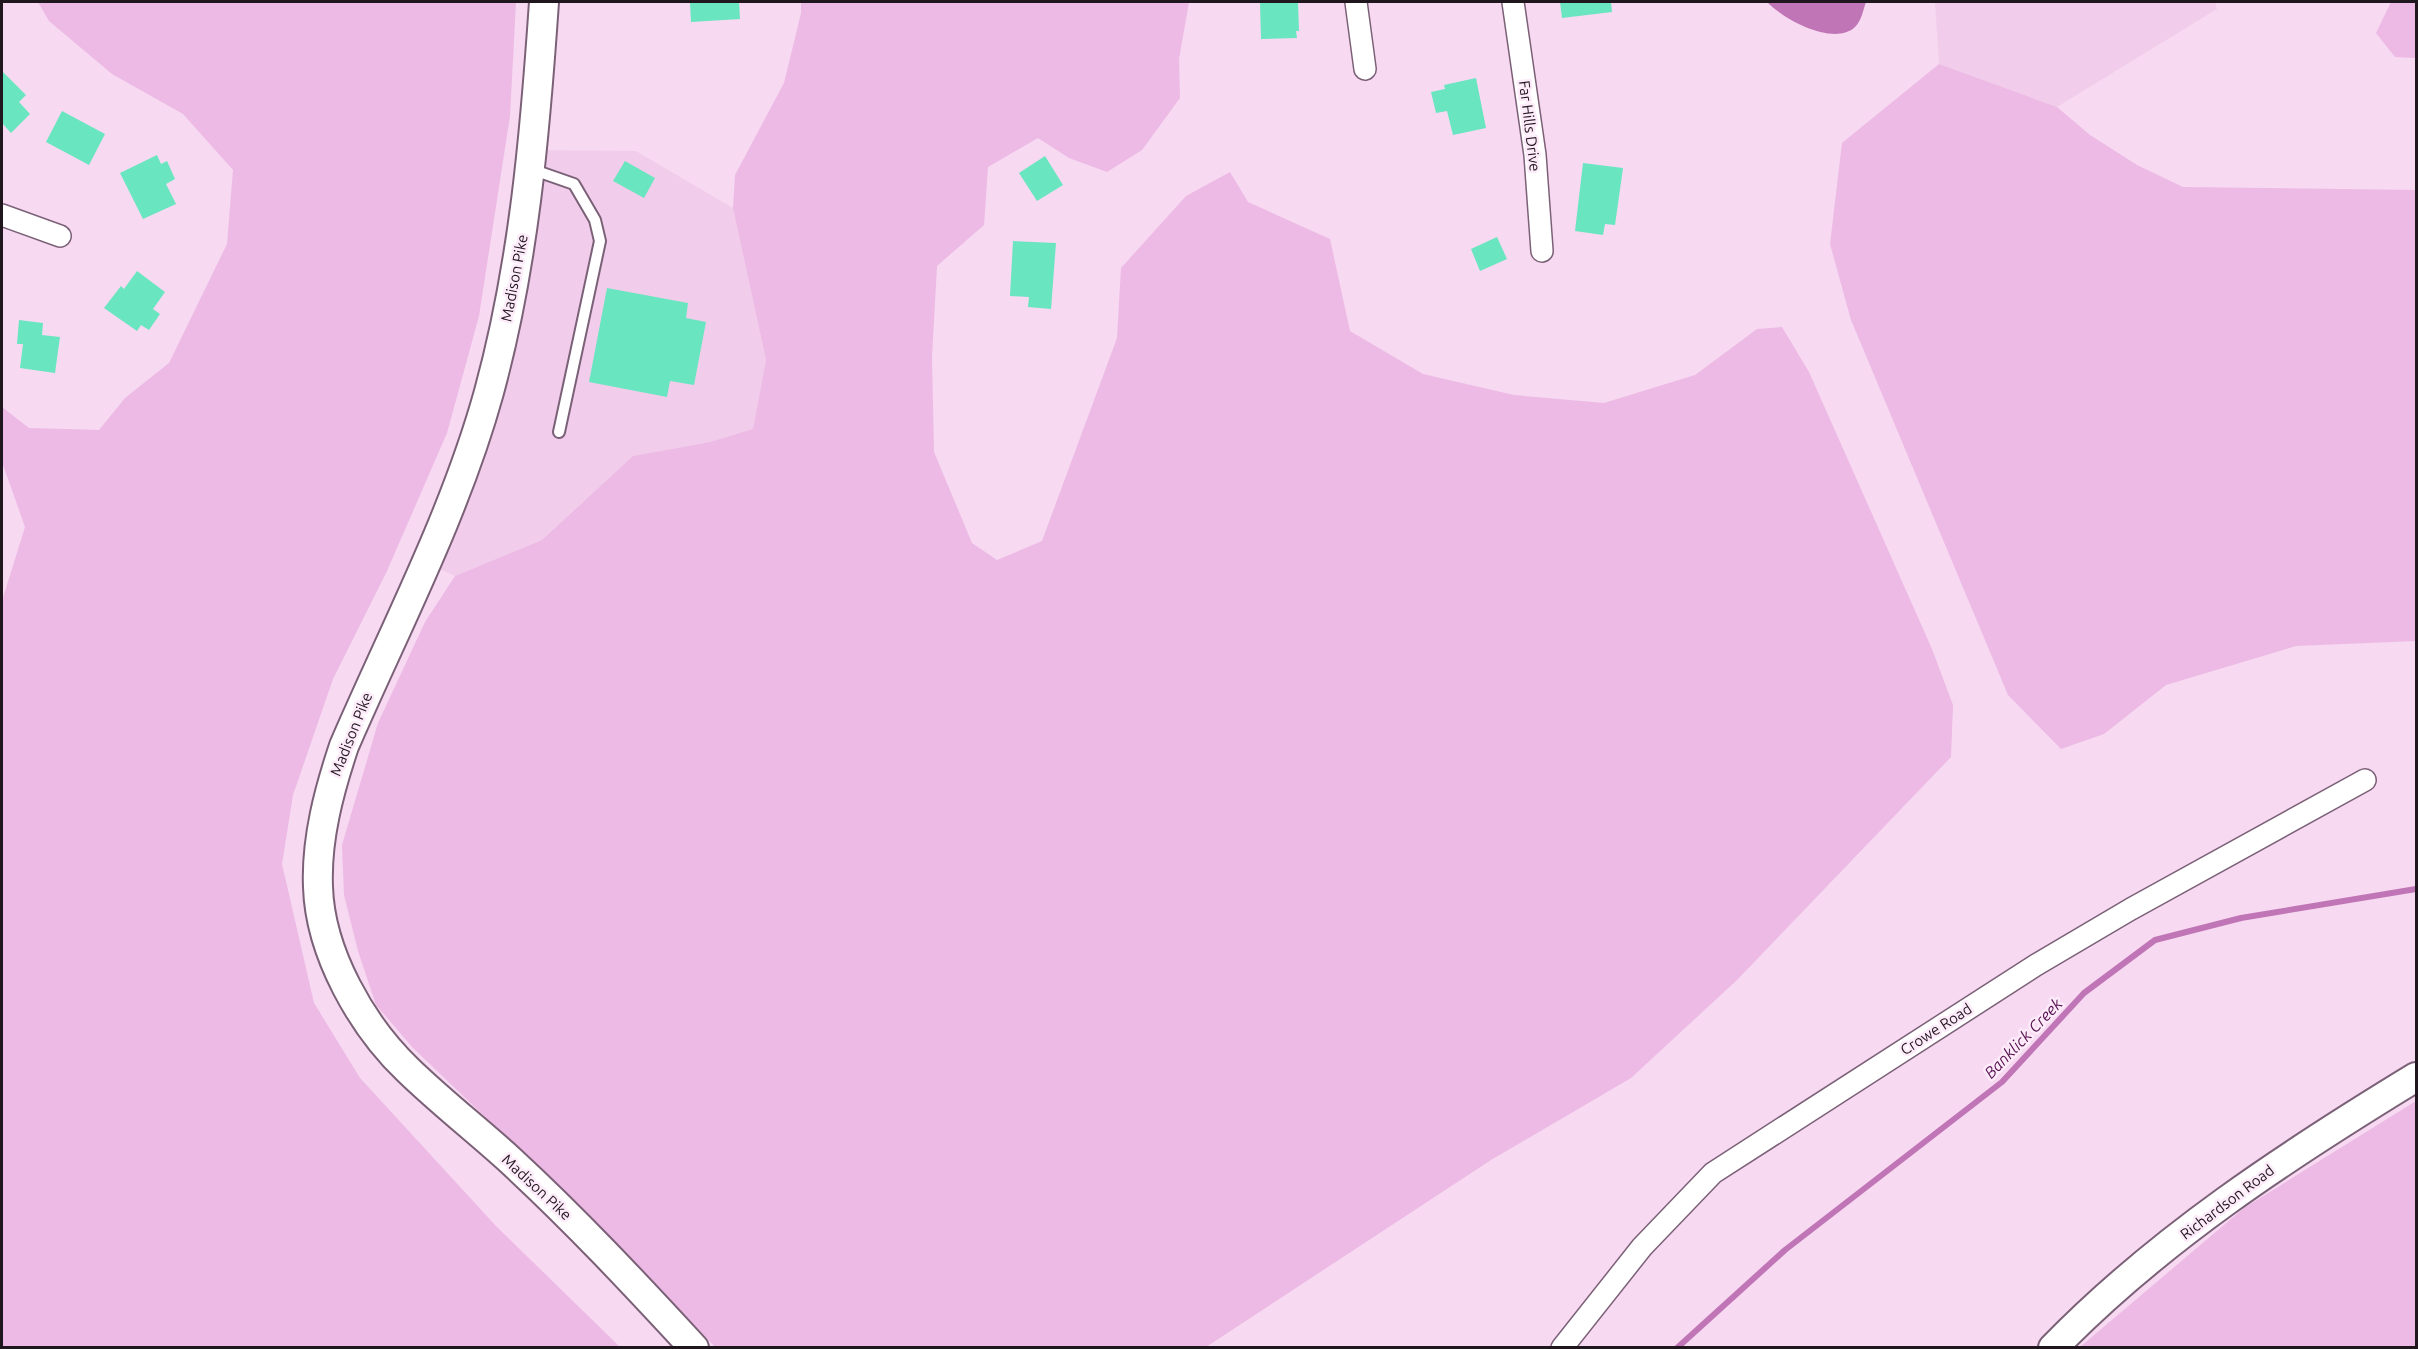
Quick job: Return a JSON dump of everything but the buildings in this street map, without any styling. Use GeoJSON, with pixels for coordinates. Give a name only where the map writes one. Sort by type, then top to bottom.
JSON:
{"type":"FeatureCollection","features":[{"type":"Feature","properties":{"kind":"street","name":"Madison Pike"},"geometry":{"type":"LineString","coordinates":[[544,2],[531,169],[514,287],[488,393],[456,491],[344,746],[330,786],[323,825],[317,887],[333,956],[351,996],[379,1038],[407,1070],[510,1160],[597,1243],[694,1347]]}},
{"type":"Feature","properties":{"kind":"street"},"geometry":{"type":"LineString","coordinates":[[1356,2],[1365,69]]}},
{"type":"Feature","properties":{"kind":"street","name":"Far Hills Drive"},"geometry":{"type":"LineString","coordinates":[[1513,2],[1535,155],[1542,251]]}},
{"type":"Feature","properties":{"kind":"street"},"geometry":{"type":"LineString","coordinates":[[2,215],[60,236]]}},
{"type":"Feature","properties":{"kind":"street","name":"Crowe Road"},"geometry":{"type":"LineString","coordinates":[[1562,1347],[1642,1247],[1713,1173],[2036,965],[2130,909],[2365,780]]}},
{"type":"Feature","properties":{"kind":"street","name":"Richardson Road"},"geometry":{"type":"LineString","coordinates":[[2053,1347],[2118,1288],[2242,1188],[2312,1140],[2416,1077]]}},
{"type":"Feature","properties":{"kind":"lane"},"geometry":{"type":"LineString","coordinates":[[531,169],[574,184],[596,220],[600,242],[559,432]]}},
{"type":"Feature","properties":{"kind":"shaded area"},"geometry":{"type":"Polygon","coordinates":[[[38,2],[516,2],[510,116],[479,316],[447,433],[387,571],[333,679],[293,795],[282,864],[314,1003],[360,1078],[496,1226],[620,1347],[2,1347],[2,601],[25,527],[2,462],[2,407],[29,428],[99,430],[125,398],[169,363],[227,244],[233,170],[183,114],[112,74],[49,21],[38,2]]]}},
{"type":"Feature","properties":{"kind":"shaded area"},"geometry":{"type":"Polygon","coordinates":[[[801,2],[1189,2],[1179,59],[1180,98],[1142,150],[1107,172],[1069,158],[1038,138],[988,167],[984,225],[937,266],[932,357],[934,452],[972,543],[997,560],[1042,541],[1117,338],[1121,268],[1186,196],[1230,172],[1248,202],[1330,239],[1350,331],[1423,374],[1514,395],[1604,403],[1695,375],[1757,329],[1782,327],[1809,372],[1932,649],[1953,705],[1951,757],[1737,980],[1631,1078],[1491,1160],[1206,1347],[715,1347],[621,1247],[413,1048],[376,1005],[358,951],[344,895],[342,845],[378,723],[425,622],[455,576],[542,540],[633,456],[710,442],[753,429],[766,360],[733,208],[735,175],[784,83],[801,13],[801,2]]]}},
{"type":"Feature","properties":{"kind":"shaded area"},"geometry":{"type":"Polygon","coordinates":[[[1767,2],[1866,2],[1861,18],[1855,27],[1835,34],[1796,23],[1767,2]]]}},
{"type":"Feature","properties":{"kind":"shaded area"},"geometry":{"type":"Polygon","coordinates":[[[1935,2],[2215,2],[2217,9],[2057,107],[1939,64],[1935,2]]]}},
{"type":"Feature","properties":{"kind":"shaded area"},"geometry":{"type":"Polygon","coordinates":[[[2391,2],[2416,2],[2416,58],[2395,57],[2376,33],[2391,2]]]}},
{"type":"Feature","properties":{"kind":"shaded area"},"geometry":{"type":"Polygon","coordinates":[[[1939,64],[2057,107],[2090,135],[2137,165],[2183,187],[2416,190],[2416,641],[2296,646],[2166,685],[2104,734],[2061,749],[2008,695],[1851,320],[1830,244],[1842,143],[1939,64]]]}},
{"type":"Feature","properties":{"kind":"shaded area"},"geometry":{"type":"Polygon","coordinates":[[[533,150],[636,151],[733,208],[766,360],[753,429],[710,442],[633,456],[542,540],[455,576],[424,562],[456,491],[533,150]]]}},
{"type":"Feature","properties":{"kind":"shaded area"},"geometry":{"type":"Polygon","coordinates":[[[2416,1101],[2416,1347],[2080,1347],[2244,1208],[2416,1101]]]}},
{"type":"Feature","properties":{"kind":"waterway","name":"Banklick Creek"},"geometry":{"type":"LineString","coordinates":[[1677,1348],[1785,1250],[2002,1082],[2084,993],[2155,940],[2241,918],[2416,889]]}}]}
